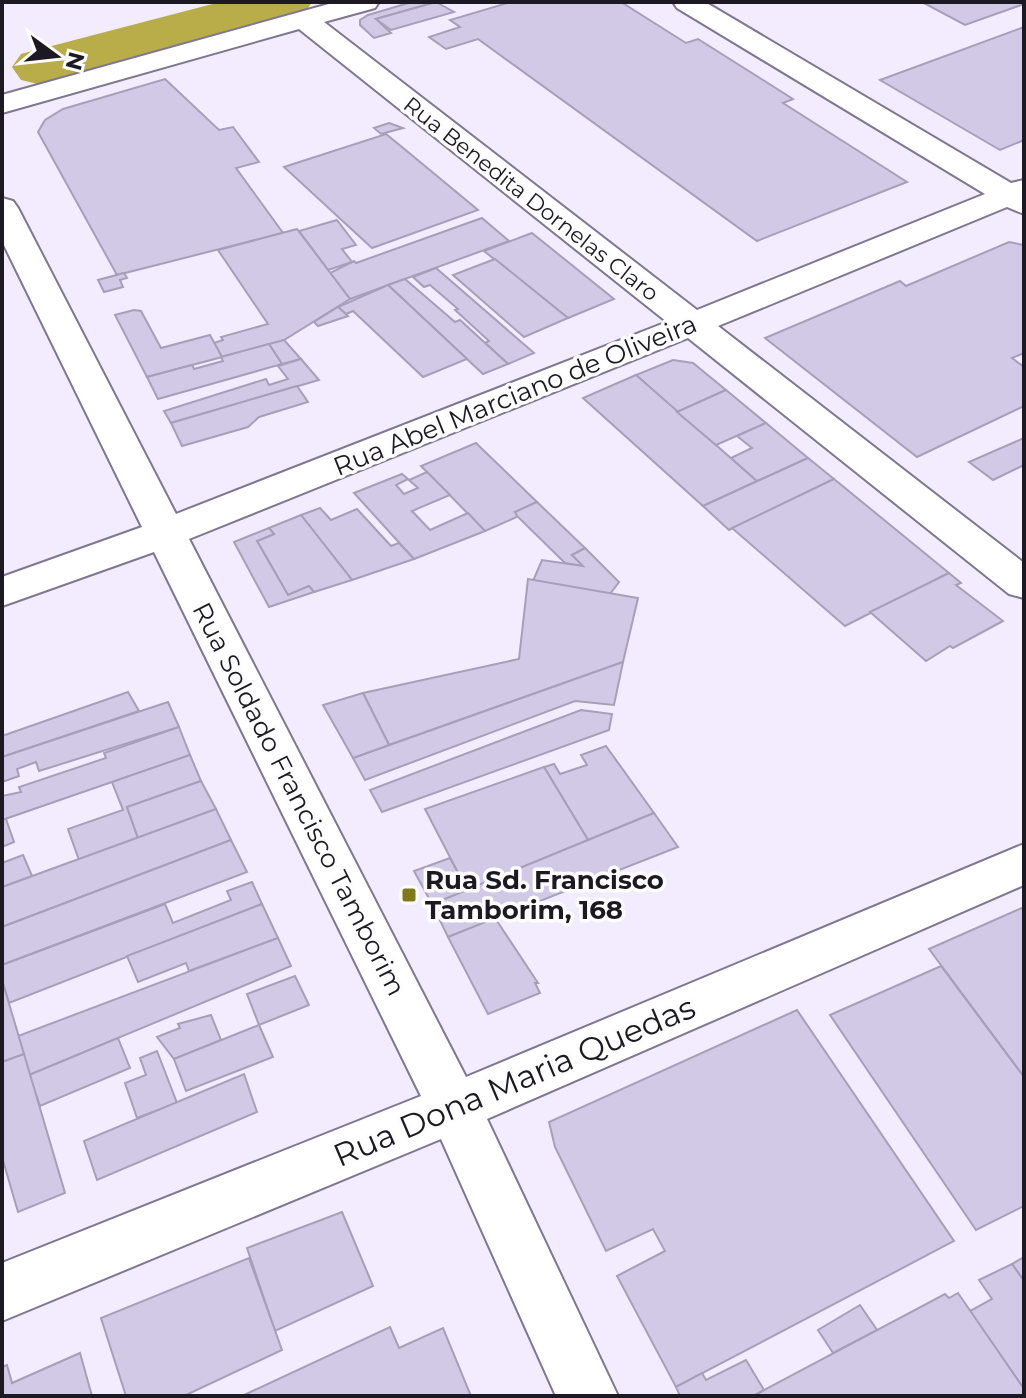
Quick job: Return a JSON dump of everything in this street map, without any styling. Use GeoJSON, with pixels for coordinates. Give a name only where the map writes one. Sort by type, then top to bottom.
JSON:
{"type":"FeatureCollection","features":[{"type":"Feature","properties":{"kind":"street"},"geometry":{"type":"LineString","coordinates":[[2,104],[311,10],[366,2]]}},
{"type":"Feature","properties":{"kind":"street"},"geometry":{"type":"LineString","coordinates":[[686,2],[1019,196]]}},
{"type":"Feature","properties":{"kind":"street","name":"Rua Benedita Dornelas Claro"},"geometry":{"type":"LineString","coordinates":[[311,10],[691,325],[1024,584]]}},
{"type":"Feature","properties":{"kind":"street","name":"Rua Abel Marciano de Oliveira"},"geometry":{"type":"LineString","coordinates":[[2,592],[166,533],[1019,196]]}},
{"type":"Feature","properties":{"kind":"street","name":"Rua Soldado Francisco Tamborim"},"geometry":{"type":"LineString","coordinates":[[2,208],[454,1108],[587,1396]]}},
{"type":"Feature","properties":{"kind":"street","name":"Rua Dona Maria Quedas"},"geometry":{"type":"LineString","coordinates":[[2,1292],[454,1108],[1024,864]]}},
{"type":"Feature","properties":{"kind":"building"},"geometry":{"type":"Polygon","coordinates":[[[412,2],[436,2],[376,19],[391,33],[374,38],[360,25],[360,20],[368,15],[412,2]]]}},
{"type":"Feature","properties":{"kind":"building"},"geometry":{"type":"Polygon","coordinates":[[[436,2],[454,12],[391,30],[376,19],[436,2]]]}},
{"type":"Feature","properties":{"kind":"building"},"geometry":{"type":"Polygon","coordinates":[[[511,2],[621,2],[686,43],[698,39],[793,99],[783,103],[907,182],[757,241],[478,39],[446,49],[429,37],[460,27],[450,20],[511,2]]]}},
{"type":"Feature","properties":{"kind":"building"},"geometry":{"type":"Polygon","coordinates":[[[922,2],[1024,2],[1024,4],[965,25],[922,2]]]}},
{"type":"Feature","properties":{"kind":"building"},"geometry":{"type":"Polygon","coordinates":[[[1024,27],[1024,140],[1000,150],[880,80],[1024,27]]]}},
{"type":"Feature","properties":{"kind":"building"},"geometry":{"type":"Polygon","coordinates":[[[165,79],[219,130],[233,127],[259,162],[236,168],[283,233],[117,275],[38,132],[45,120],[63,109],[165,79]]]}},
{"type":"Feature","properties":{"kind":"building"},"geometry":{"type":"Polygon","coordinates":[[[389,123],[403,128],[381,134],[374,128],[389,123]]]}},
{"type":"Feature","properties":{"kind":"building"},"geometry":{"type":"Polygon","coordinates":[[[386,134],[478,210],[372,248],[284,167],[386,134]]]}},
{"type":"Feature","properties":{"kind":"building"},"geometry":{"type":"Polygon","coordinates":[[[482,218],[509,241],[350,299],[330,273],[354,261],[356,263],[482,218]]]}},
{"type":"Feature","properties":{"kind":"building"},"geometry":{"type":"Polygon","coordinates":[[[337,220],[356,245],[342,249],[352,262],[328,270],[299,231],[337,220]]]}},
{"type":"Feature","properties":{"kind":"building"},"geometry":{"type":"Polygon","coordinates":[[[297,229],[350,299],[284,340],[222,357],[214,343],[223,340],[221,337],[268,324],[218,250],[297,229]]]}},
{"type":"Feature","properties":{"kind":"building"},"geometry":{"type":"Polygon","coordinates":[[[532,233],[614,299],[568,318],[484,251],[532,233]]]}},
{"type":"Feature","properties":{"kind":"building"},"geometry":{"type":"Polygon","coordinates":[[[1009,242],[1024,245],[1024,353],[1012,358],[1024,367],[1024,406],[917,457],[765,338],[900,281],[906,286],[1009,242]]]}},
{"type":"Feature","properties":{"kind":"building"},"geometry":{"type":"Polygon","coordinates":[[[495,259],[568,318],[524,337],[453,275],[495,259]]]}},
{"type":"Feature","properties":{"kind":"building"},"geometry":{"type":"Polygon","coordinates":[[[436,268],[534,353],[508,364],[485,343],[489,341],[455,310],[458,309],[430,285],[424,287],[413,277],[436,268]]]}},
{"type":"Feature","properties":{"kind":"building"},"geometry":{"type":"Polygon","coordinates":[[[124,273],[127,278],[120,280],[123,287],[104,292],[98,280],[124,273]]]}},
{"type":"Feature","properties":{"kind":"building"},"geometry":{"type":"Polygon","coordinates":[[[405,279],[455,322],[460,320],[508,364],[483,374],[388,285],[405,279]]]}},
{"type":"Feature","properties":{"kind":"building"},"geometry":{"type":"Polygon","coordinates":[[[388,285],[467,359],[423,377],[353,311],[346,314],[338,307],[388,285]]]}},
{"type":"Feature","properties":{"kind":"building"},"geometry":{"type":"Polygon","coordinates":[[[338,307],[348,316],[318,326],[314,322],[338,307]]]}},
{"type":"Feature","properties":{"kind":"building"},"geometry":{"type":"Polygon","coordinates":[[[141,311],[161,348],[210,335],[222,357],[147,377],[115,315],[141,311]]]}},
{"type":"Feature","properties":{"kind":"building"},"geometry":{"type":"Polygon","coordinates":[[[284,340],[301,359],[282,364],[269,344],[284,340]]]}},
{"type":"Feature","properties":{"kind":"building"},"geometry":{"type":"Polygon","coordinates":[[[269,344],[282,364],[158,399],[147,377],[192,365],[194,369],[223,361],[221,357],[269,344]]]}},
{"type":"Feature","properties":{"kind":"building"},"geometry":{"type":"Polygon","coordinates":[[[301,359],[319,380],[171,423],[164,411],[266,379],[269,385],[288,379],[278,366],[301,359]]]}},
{"type":"Feature","properties":{"kind":"building"},"geometry":{"type":"Polygon","coordinates":[[[673,360],[693,363],[726,390],[677,412],[636,375],[673,360]]]}},
{"type":"Feature","properties":{"kind":"building"},"geometry":{"type":"Polygon","coordinates":[[[636,375],[757,481],[703,506],[583,398],[636,375]]]}},
{"type":"Feature","properties":{"kind":"building"},"geometry":{"type":"Polygon","coordinates":[[[297,386],[308,402],[259,417],[248,427],[182,446],[171,423],[297,386]]]}},
{"type":"Feature","properties":{"kind":"building"},"geometry":{"type":"Polygon","coordinates":[[[726,390],[766,423],[716,445],[677,412],[726,390]]]}},
{"type":"Feature","properties":{"kind":"building"},"geometry":{"type":"Polygon","coordinates":[[[766,423],[808,458],[757,481],[731,458],[752,448],[737,436],[766,423]]]}},
{"type":"Feature","properties":{"kind":"building"},"geometry":{"type":"Polygon","coordinates":[[[1024,438],[1024,465],[993,480],[969,462],[1024,438]]]}},
{"type":"Feature","properties":{"kind":"building"},"geometry":{"type":"Polygon","coordinates":[[[476,443],[537,502],[515,512],[519,516],[485,531],[421,466],[476,443]]]}},
{"type":"Feature","properties":{"kind":"building"},"geometry":{"type":"Polygon","coordinates":[[[808,458],[834,479],[729,530],[703,506],[808,458]]]}},
{"type":"Feature","properties":{"kind":"building"},"geometry":{"type":"Polygon","coordinates":[[[427,472],[450,495],[412,511],[430,530],[468,513],[485,531],[414,559],[354,493],[402,474],[408,479],[396,485],[404,494],[418,488],[409,480],[427,472]]]}},
{"type":"Feature","properties":{"kind":"building"},"geometry":{"type":"Polygon","coordinates":[[[834,479],[949,573],[845,626],[732,528],[834,479]]]}},
{"type":"Feature","properties":{"kind":"building"},"geometry":{"type":"Polygon","coordinates":[[[537,502],[585,548],[572,555],[583,566],[565,563],[517,516],[515,512],[537,502]]]}},
{"type":"Feature","properties":{"kind":"building"},"geometry":{"type":"Polygon","coordinates":[[[320,508],[331,520],[357,509],[391,546],[399,543],[414,559],[352,580],[301,515],[320,508]]]}},
{"type":"Feature","properties":{"kind":"building"},"geometry":{"type":"Polygon","coordinates":[[[301,515],[352,580],[314,592],[309,586],[288,595],[257,541],[274,534],[269,528],[301,515]]]}},
{"type":"Feature","properties":{"kind":"building"},"geometry":{"type":"Polygon","coordinates":[[[269,528],[274,534],[257,541],[288,595],[309,586],[314,592],[269,607],[234,542],[269,528]]]}},
{"type":"Feature","properties":{"kind":"building"},"geometry":{"type":"Polygon","coordinates":[[[585,548],[619,582],[610,594],[533,581],[542,560],[583,566],[572,555],[585,548]]]}},
{"type":"Feature","properties":{"kind":"building"},"geometry":{"type":"Polygon","coordinates":[[[949,573],[961,583],[956,585],[1003,621],[926,661],[870,612],[949,573]]]}},
{"type":"Feature","properties":{"kind":"building"},"geometry":{"type":"Polygon","coordinates":[[[528,579],[638,598],[623,662],[389,745],[363,693],[519,659],[528,579]]]}},
{"type":"Feature","properties":{"kind":"building"},"geometry":{"type":"Polygon","coordinates":[[[623,662],[614,705],[575,701],[365,780],[353,758],[623,662]]]}},
{"type":"Feature","properties":{"kind":"building"},"geometry":{"type":"Polygon","coordinates":[[[128,692],[139,711],[2,757],[2,736],[128,692]]]}},
{"type":"Feature","properties":{"kind":"building"},"geometry":{"type":"Polygon","coordinates":[[[363,693],[389,745],[353,758],[323,705],[363,693]]]}},
{"type":"Feature","properties":{"kind":"building"},"geometry":{"type":"Polygon","coordinates":[[[168,702],[179,727],[39,771],[36,762],[17,769],[19,776],[2,782],[2,757],[168,702]]]}},
{"type":"Feature","properties":{"kind":"building"},"geometry":{"type":"Polygon","coordinates":[[[581,710],[612,714],[609,730],[382,812],[370,790],[581,710]]]}},
{"type":"Feature","properties":{"kind":"building"},"geometry":{"type":"Polygon","coordinates":[[[179,727],[190,755],[2,820],[2,796],[21,792],[19,787],[106,758],[104,753],[179,727]]]}},
{"type":"Feature","properties":{"kind":"building"},"geometry":{"type":"Polygon","coordinates":[[[606,746],[654,813],[588,840],[544,767],[554,764],[560,774],[587,765],[581,755],[606,746]]]}},
{"type":"Feature","properties":{"kind":"building"},"geometry":{"type":"Polygon","coordinates":[[[190,755],[201,781],[127,807],[138,838],[79,860],[68,829],[123,810],[112,782],[190,755]]]}},
{"type":"Feature","properties":{"kind":"building"},"geometry":{"type":"Polygon","coordinates":[[[544,767],[588,840],[467,890],[425,809],[544,767]]]}},
{"type":"Feature","properties":{"kind":"building"},"geometry":{"type":"Polygon","coordinates":[[[201,781],[216,809],[138,838],[127,807],[201,781]]]}},
{"type":"Feature","properties":{"kind":"building"},"geometry":{"type":"Polygon","coordinates":[[[216,809],[231,840],[2,927],[2,887],[216,809]]]}},
{"type":"Feature","properties":{"kind":"building"},"geometry":{"type":"Polygon","coordinates":[[[654,813],[678,847],[448,937],[432,904],[654,813]]]}},
{"type":"Feature","properties":{"kind":"building"},"geometry":{"type":"Polygon","coordinates":[[[6,819],[14,842],[2,847],[2,820],[6,819]]]}},
{"type":"Feature","properties":{"kind":"building"},"geometry":{"type":"Polygon","coordinates":[[[231,840],[247,872],[2,965],[2,927],[231,840]]]}},
{"type":"Feature","properties":{"kind":"building"},"geometry":{"type":"Polygon","coordinates":[[[23,855],[32,876],[2,887],[2,863],[23,855]]]}},
{"type":"Feature","properties":{"kind":"building"},"geometry":{"type":"Polygon","coordinates":[[[450,858],[467,890],[432,904],[414,871],[450,858]]]}},
{"type":"Feature","properties":{"kind":"building"},"geometry":{"type":"Polygon","coordinates":[[[252,882],[262,904],[9,1003],[2,980],[2,965],[165,904],[173,923],[231,900],[227,891],[252,882]]]}},
{"type":"Feature","properties":{"kind":"building"},"geometry":{"type":"Polygon","coordinates":[[[262,904],[278,938],[189,971],[186,963],[138,982],[127,956],[262,904]]]}},
{"type":"Feature","properties":{"kind":"building"},"geometry":{"type":"Polygon","coordinates":[[[1024,907],[1024,1077],[929,949],[1024,907]]]}},
{"type":"Feature","properties":{"kind":"building"},"geometry":{"type":"Polygon","coordinates":[[[495,918],[538,983],[535,983],[540,993],[488,1014],[448,937],[495,918]]]}},
{"type":"Feature","properties":{"kind":"building"},"geometry":{"type":"Polygon","coordinates":[[[278,938],[291,966],[29,1075],[18,1036],[278,938]]]}},
{"type":"Feature","properties":{"kind":"building"},"geometry":{"type":"Polygon","coordinates":[[[941,966],[1024,1077],[1024,1206],[976,1230],[830,1015],[941,966]]]}},
{"type":"Feature","properties":{"kind":"building"},"geometry":{"type":"Polygon","coordinates":[[[295,976],[309,1005],[259,1025],[247,994],[295,976]]]}},
{"type":"Feature","properties":{"kind":"building"},"geometry":{"type":"Polygon","coordinates":[[[2,980],[24,1054],[2,1062],[2,980]]]}},
{"type":"Feature","properties":{"kind":"building"},"geometry":{"type":"Polygon","coordinates":[[[797,1010],[954,1241],[676,1387],[617,1276],[665,1251],[653,1229],[606,1251],[555,1147],[549,1122],[797,1010]]]}},
{"type":"Feature","properties":{"kind":"building"},"geometry":{"type":"Polygon","coordinates":[[[211,1015],[221,1040],[174,1059],[157,1037],[180,1028],[178,1024],[211,1015]]]}},
{"type":"Feature","properties":{"kind":"building"},"geometry":{"type":"Polygon","coordinates":[[[259,1025],[273,1057],[186,1091],[174,1059],[259,1025]]]}},
{"type":"Feature","properties":{"kind":"building"},"geometry":{"type":"Polygon","coordinates":[[[118,1038],[130,1068],[40,1106],[29,1075],[118,1038]]]}},
{"type":"Feature","properties":{"kind":"building"},"geometry":{"type":"Polygon","coordinates":[[[157,1051],[177,1103],[137,1118],[125,1083],[146,1075],[140,1058],[157,1051]]]}},
{"type":"Feature","properties":{"kind":"building"},"geometry":{"type":"Polygon","coordinates":[[[24,1054],[65,1193],[18,1212],[2,1157],[2,1062],[24,1054]]]}},
{"type":"Feature","properties":{"kind":"building"},"geometry":{"type":"Polygon","coordinates":[[[244,1074],[257,1112],[97,1180],[84,1141],[244,1074]]]}},
{"type":"Feature","properties":{"kind":"building"},"geometry":{"type":"Polygon","coordinates":[[[342,1212],[373,1286],[275,1331],[247,1248],[342,1212]]]}},
{"type":"Feature","properties":{"kind":"building"},"geometry":{"type":"Polygon","coordinates":[[[1024,1257],[1024,1281],[1012,1264],[1024,1257]]]}},
{"type":"Feature","properties":{"kind":"building"},"geometry":{"type":"Polygon","coordinates":[[[249,1258],[282,1350],[184,1396],[126,1396],[101,1318],[249,1258]]]}},
{"type":"Feature","properties":{"kind":"building"},"geometry":{"type":"Polygon","coordinates":[[[1012,1264],[1024,1281],[1024,1389],[970,1311],[992,1299],[979,1280],[1012,1264]]]}},
{"type":"Feature","properties":{"kind":"building"},"geometry":{"type":"Polygon","coordinates":[[[958,1293],[1024,1389],[1024,1396],[753,1396],[945,1294],[949,1298],[958,1293]]]}},
{"type":"Feature","properties":{"kind":"building"},"geometry":{"type":"Polygon","coordinates":[[[860,1305],[877,1330],[833,1353],[818,1330],[860,1305]]]}},
{"type":"Feature","properties":{"kind":"building"},"geometry":{"type":"Polygon","coordinates":[[[390,1327],[399,1348],[443,1328],[471,1396],[242,1396],[390,1327]]]}},
{"type":"Feature","properties":{"kind":"building"},"geometry":{"type":"Polygon","coordinates":[[[80,1353],[92,1396],[2,1396],[2,1367],[7,1365],[12,1383],[80,1353]]]}},
{"type":"Feature","properties":{"kind":"building"},"geometry":{"type":"Polygon","coordinates":[[[746,1360],[764,1390],[753,1396],[680,1396],[676,1387],[702,1373],[706,1380],[746,1360]]]}},
{"type":"Feature","properties":{"kind":"waterway"},"geometry":{"type":"LineString","coordinates":[[42,67],[284,2]]}},
{"type":"Feature","properties":{"kind":"place","name":"Rua Sd. Francisco Tamborim, 168"},"geometry":{"type":"Point","coordinates":[409,895]}}]}
